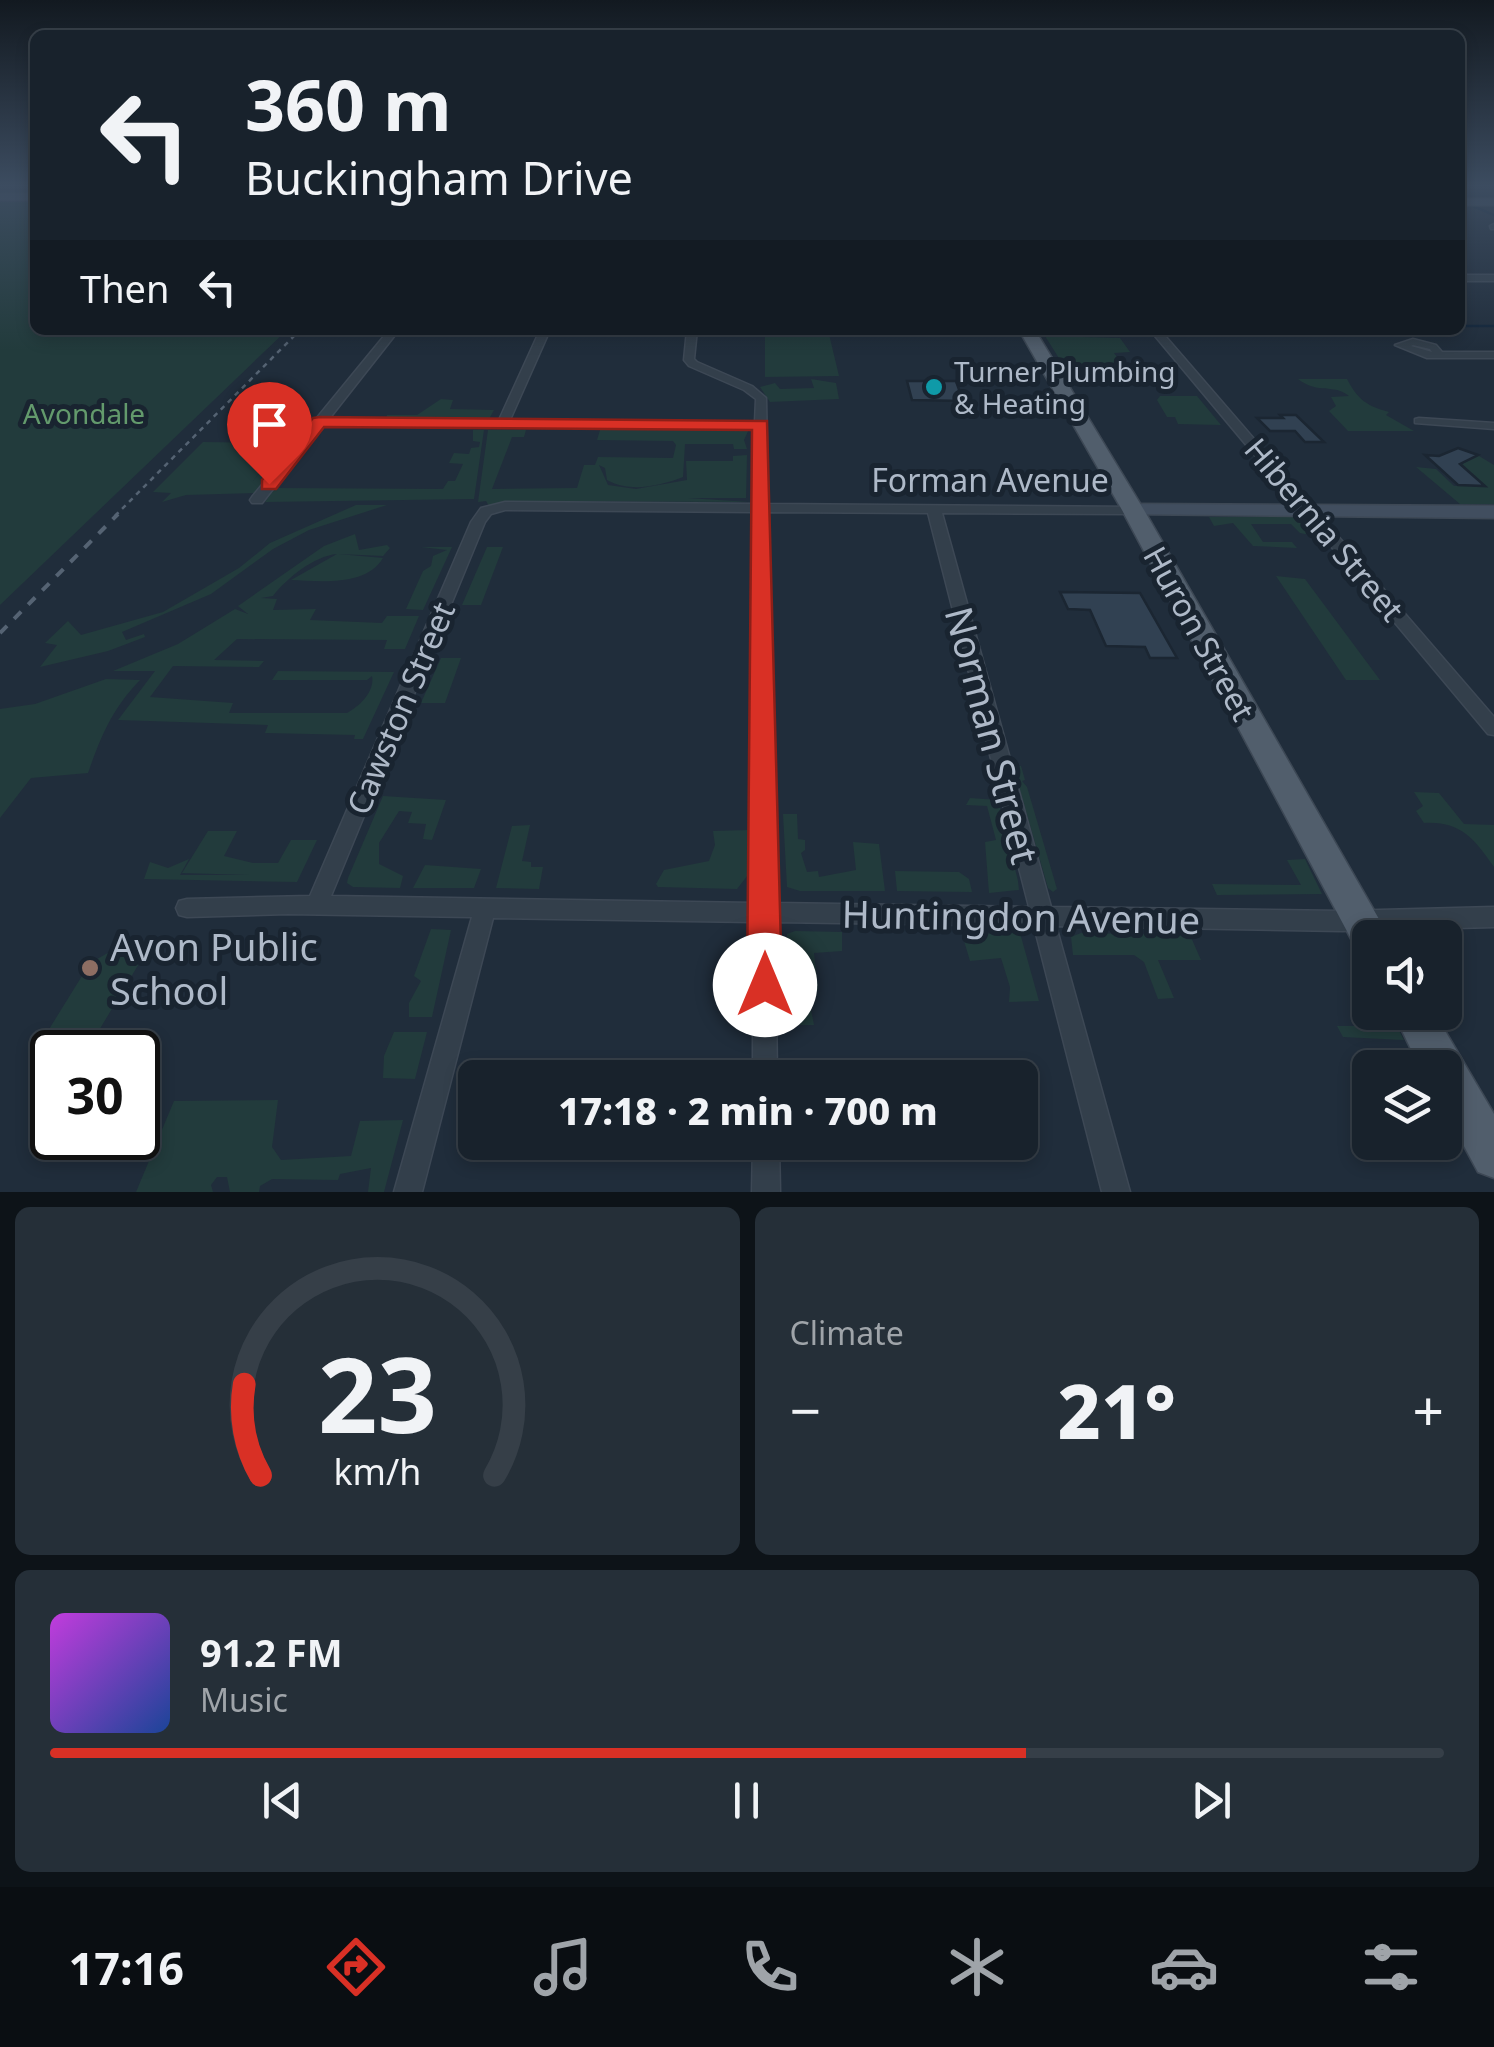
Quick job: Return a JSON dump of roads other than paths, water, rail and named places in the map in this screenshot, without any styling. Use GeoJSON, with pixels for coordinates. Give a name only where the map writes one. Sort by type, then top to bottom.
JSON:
{"type":"FeatureCollection","features":[{"type":"Feature","properties":{"kind":"main road","name":"Huron Street"},"geometry":{"type":"LineString","coordinates":[[1030,335],[1360,920]]}},
{"type":"Feature","properties":{"kind":"main road"},"geometry":{"type":"LineString","coordinates":[[1462,1100],[1494,1156]]}},
{"type":"Feature","properties":{"kind":"street"},"geometry":{"type":"LineString","coordinates":[[1465,278],[1494,278]]}},
{"type":"Feature","properties":{"kind":"street"},"geometry":{"type":"LineString","coordinates":[[257,500],[390,335]]}},
{"type":"Feature","properties":{"kind":"street"},"geometry":{"type":"LineString","coordinates":[[503,423],[543,335]]}},
{"type":"Feature","properties":{"kind":"street"},"geometry":{"type":"LineString","coordinates":[[692,335],[689,360],[758,395],[765,1060]]}},
{"type":"Feature","properties":{"kind":"street","name":"Hibernia Street"},"geometry":{"type":"LineString","coordinates":[[1159,335],[1494,730]]}},
{"type":"Feature","properties":{"kind":"street"},"geometry":{"type":"LineString","coordinates":[[1438,354],[1492,357]]}},
{"type":"Feature","properties":{"kind":"street"},"geometry":{"type":"LineString","coordinates":[[1419,421],[1494,426]]}},
{"type":"Feature","properties":{"kind":"street"},"geometry":{"type":"LineString","coordinates":[[320,422],[761,425]]}},
{"type":"Feature","properties":{"kind":"street","name":"Forman Avenue"},"geometry":{"type":"LineString","coordinates":[[486,511],[505,506],[1494,512]]}},
{"type":"Feature","properties":{"kind":"street","name":"Norman Street"},"geometry":{"type":"LineString","coordinates":[[934,509],[1116,1192]]}},
{"type":"Feature","properties":{"kind":"street","name":"Cawston Street"},"geometry":{"type":"LineString","coordinates":[[316,906],[486,511]]}},
{"type":"Feature","properties":{"kind":"street","name":"Huntingdon Avenue"},"geometry":{"type":"LineString","coordinates":[[187,908],[316,906],[1040,916],[1352,928]]}},
{"type":"Feature","properties":{"kind":"street"},"geometry":{"type":"LineString","coordinates":[[408,1192],[485,908]]}},
{"type":"Feature","properties":{"kind":"street","name":"Huntingdon Avenue"},"geometry":{"type":"LineString","coordinates":[[1454,920],[1494,916]]}},
{"type":"Feature","properties":{"kind":"street"},"geometry":{"type":"LineString","coordinates":[[766,1160],[766,1192]]}},
{"type":"Feature","properties":{"kind":"waterway"},"geometry":{"type":"LineString","coordinates":[[1465,326],[1494,326]]}},
{"type":"Feature","properties":{"kind":"railway"},"geometry":{"type":"LineString","coordinates":[[115,516],[295,335]]}},
{"type":"Feature","properties":{"kind":"railway"},"geometry":{"type":"LineString","coordinates":[[0,633],[118,514]]}},
{"type":"Feature","properties":{"kind":"place","name":"Turner Plumbing & Heating"},"geometry":{"type":"Point","coordinates":[934,387]}},
{"type":"Feature","properties":{"kind":"place","name":"Avon Public School"},"geometry":{"type":"Point","coordinates":[90,968]}},
{"type":"Feature","properties":{"kind":"park label","name":"Avondale"},"geometry":{"type":"Point","coordinates":[84,413]}}]}
